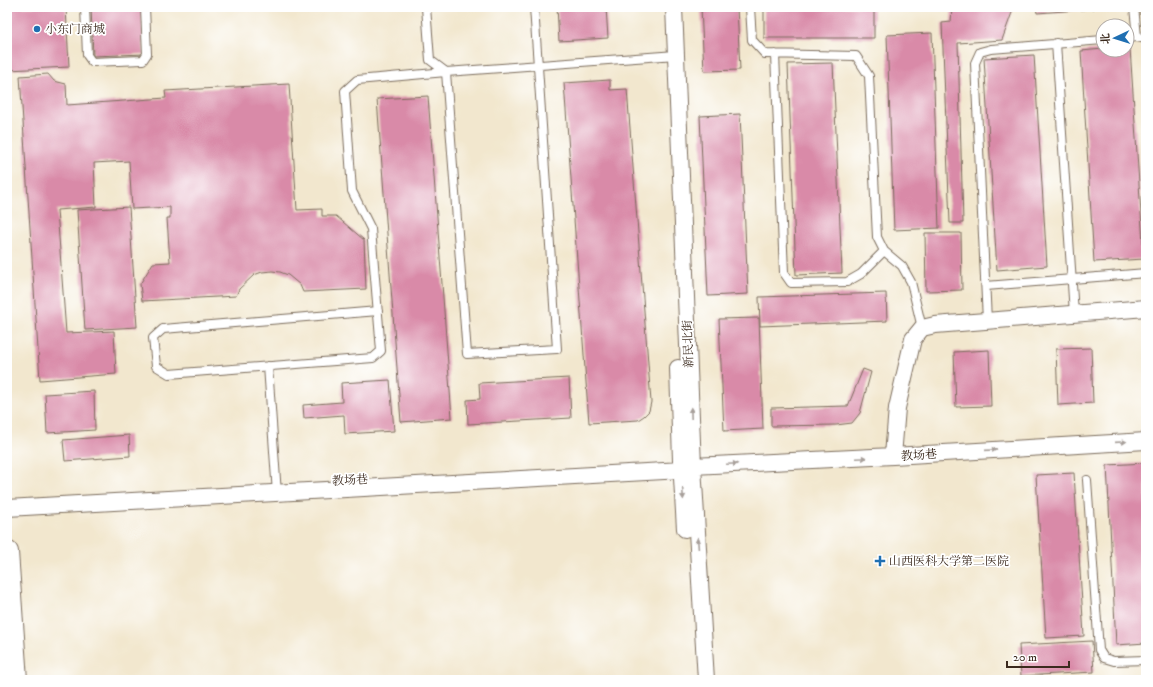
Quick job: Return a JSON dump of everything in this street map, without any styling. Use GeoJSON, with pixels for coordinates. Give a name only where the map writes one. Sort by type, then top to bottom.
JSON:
{"type":"FeatureCollection","features":[{"type":"Feature","properties":{"kind":"main road"},"geometry":{"type":"LineString","coordinates":[[7,552],[16,680]]}},
{"type":"Feature","properties":{"kind":"street","name":"新民北街"},"geometry":{"type":"LineString","coordinates":[[665,7],[671,56],[685,466],[696,680]]}},
{"type":"Feature","properties":{"kind":"street","name":"新民北街"},"geometry":{"type":"LineString","coordinates":[[671,56],[674,7]]}},
{"type":"Feature","properties":{"kind":"street"},"geometry":{"type":"LineString","coordinates":[[892,456],[897,408],[913,339],[922,328],[935,325],[1146,308]]}},
{"type":"Feature","properties":{"kind":"street","name":"教场巷"},"geometry":{"type":"LineString","coordinates":[[7,508],[276,489],[892,456],[1146,440]]}},
{"type":"Feature","properties":{"kind":"street","name":"新民北街"},"geometry":{"type":"LineString","coordinates":[[685,466],[706,680]]}},
{"type":"Feature","properties":{"kind":"street","name":"教场巷"},"geometry":{"type":"LineString","coordinates":[[7,500],[276,489]]}},
{"type":"Feature","properties":{"kind":"lane"},"geometry":{"type":"LineString","coordinates":[[85,7],[87,55],[92,62],[143,60],[148,54],[145,7]]}},
{"type":"Feature","properties":{"kind":"lane"},"geometry":{"type":"LineString","coordinates":[[426,7],[430,60],[446,72],[467,354],[557,349],[534,7]]}},
{"type":"Feature","properties":{"kind":"lane"},"geometry":{"type":"LineString","coordinates":[[750,7],[752,40],[765,54],[856,56],[869,76],[877,237],[884,251],[902,266],[911,282],[922,328]]}},
{"type":"Feature","properties":{"kind":"lane"},"geometry":{"type":"LineString","coordinates":[[1134,7],[1137,37],[1146,39]]}},
{"type":"Feature","properties":{"kind":"lane"},"geometry":{"type":"LineString","coordinates":[[987,321],[975,63],[980,52],[991,49],[1095,41]]}},
{"type":"Feature","properties":{"kind":"lane"},"geometry":{"type":"LineString","coordinates":[[1056,43],[1074,314]]}},
{"type":"Feature","properties":{"kind":"lane"},"geometry":{"type":"LineString","coordinates":[[775,54],[784,273],[791,283],[847,282],[861,274],[884,251]]}},
{"type":"Feature","properties":{"kind":"lane"},"geometry":{"type":"LineString","coordinates":[[378,311],[163,329],[153,338],[156,366],[169,374],[373,358],[381,351],[378,311],[371,229],[352,191],[345,91],[357,80],[671,56]]}},
{"type":"Feature","properties":{"kind":"lane"},"geometry":{"type":"LineString","coordinates":[[986,286],[1146,273]]}},
{"type":"Feature","properties":{"kind":"lane"},"geometry":{"type":"LineString","coordinates":[[268,366],[276,489]]}},
{"type":"Feature","properties":{"kind":"lane"},"geometry":{"type":"LineString","coordinates":[[1087,480],[1099,650],[1104,658],[1114,661],[1146,660]]}},
{"type":"Feature","properties":{"kind":"building","name":"小东门商城"},"geometry":{"type":"Polygon","coordinates":[[[7,7],[66,7],[69,67],[8,70],[7,7]]]}},
{"type":"Feature","properties":{"kind":"building"},"geometry":{"type":"Polygon","coordinates":[[[91,7],[142,7],[144,54],[93,56],[91,7]]]}},
{"type":"Feature","properties":{"kind":"building"},"geometry":{"type":"Polygon","coordinates":[[[557,7],[606,7],[608,38],[559,41],[557,7]]]}},
{"type":"Feature","properties":{"kind":"building"},"geometry":{"type":"Polygon","coordinates":[[[701,7],[737,7],[740,70],[704,71],[701,7]]]}},
{"type":"Feature","properties":{"kind":"building"},"geometry":{"type":"Polygon","coordinates":[[[764,7],[874,7],[874,38],[764,38],[764,7]]]}},
{"type":"Feature","properties":{"kind":"building"},"geometry":{"type":"Polygon","coordinates":[[[952,7],[1014,7],[1002,40],[958,43],[963,223],[950,223],[942,23],[951,22],[952,7]]]}},
{"type":"Feature","properties":{"kind":"building"},"geometry":{"type":"Polygon","coordinates":[[[1036,7],[1093,7],[1093,9],[1037,13],[1036,7]]]}},
{"type":"Feature","properties":{"kind":"building"},"geometry":{"type":"Polygon","coordinates":[[[1143,7],[1146,7],[1146,26],[1144,26],[1143,7]]]}},
{"type":"Feature","properties":{"kind":"building"},"geometry":{"type":"Polygon","coordinates":[[[932,33],[939,228],[894,230],[887,35],[932,33]]]}},
{"type":"Feature","properties":{"kind":"building"},"geometry":{"type":"Polygon","coordinates":[[[1095,50],[1095,58],[1131,58],[1144,259],[1094,262],[1081,51],[1095,50]]]}},
{"type":"Feature","properties":{"kind":"building"},"geometry":{"type":"Polygon","coordinates":[[[1034,55],[1047,266],[997,270],[984,58],[1034,55]]]}},
{"type":"Feature","properties":{"kind":"building"},"geometry":{"type":"Polygon","coordinates":[[[833,63],[842,273],[796,275],[788,64],[833,63]]]}},
{"type":"Feature","properties":{"kind":"building"},"geometry":{"type":"Polygon","coordinates":[[[48,74],[54,81],[66,84],[67,105],[166,98],[165,91],[289,84],[297,210],[322,209],[322,216],[336,216],[364,240],[366,289],[303,292],[300,285],[288,275],[272,271],[254,275],[239,289],[236,296],[142,301],[140,284],[153,263],[170,262],[167,218],[170,218],[170,207],[132,209],[129,161],[94,163],[96,207],[57,210],[66,333],[114,331],[116,374],[40,380],[20,76],[48,74]]]}},
{"type":"Feature","properties":{"kind":"building"},"geometry":{"type":"Polygon","coordinates":[[[610,80],[610,90],[627,89],[651,402],[649,411],[638,420],[589,423],[564,83],[610,80]]]}},
{"type":"Feature","properties":{"kind":"building"},"geometry":{"type":"Polygon","coordinates":[[[428,96],[452,418],[401,422],[377,99],[428,96]]]}},
{"type":"Feature","properties":{"kind":"building"},"geometry":{"type":"Polygon","coordinates":[[[740,114],[748,294],[708,296],[700,116],[740,114]]]}},
{"type":"Feature","properties":{"kind":"building"},"geometry":{"type":"Polygon","coordinates":[[[129,207],[137,327],[85,330],[77,210],[129,207]]]}},
{"type":"Feature","properties":{"kind":"building"},"geometry":{"type":"Polygon","coordinates":[[[925,233],[961,233],[962,290],[926,291],[925,233]]]}},
{"type":"Feature","properties":{"kind":"building"},"geometry":{"type":"Polygon","coordinates":[[[886,293],[887,321],[760,326],[759,297],[886,293]]]}},
{"type":"Feature","properties":{"kind":"building"},"geometry":{"type":"Polygon","coordinates":[[[759,318],[763,429],[724,431],[719,319],[759,318]]]}},
{"type":"Feature","properties":{"kind":"building"},"geometry":{"type":"Polygon","coordinates":[[[1091,348],[1093,403],[1058,405],[1056,349],[1091,348]]]}},
{"type":"Feature","properties":{"kind":"building"},"geometry":{"type":"Polygon","coordinates":[[[989,350],[991,406],[956,407],[954,352],[989,350]]]}},
{"type":"Feature","properties":{"kind":"building"},"geometry":{"type":"Polygon","coordinates":[[[863,369],[871,372],[860,413],[852,423],[836,425],[771,426],[771,408],[848,406],[863,369]]]}},
{"type":"Feature","properties":{"kind":"building"},"geometry":{"type":"Polygon","coordinates":[[[569,378],[571,418],[468,424],[467,400],[480,399],[479,383],[569,378]]]}},
{"type":"Feature","properties":{"kind":"building"},"geometry":{"type":"Polygon","coordinates":[[[390,380],[394,431],[345,434],[344,415],[304,418],[303,405],[342,402],[341,383],[390,380]]]}},
{"type":"Feature","properties":{"kind":"building"},"geometry":{"type":"Polygon","coordinates":[[[94,391],[95,430],[47,433],[45,394],[94,391]]]}},
{"type":"Feature","properties":{"kind":"building"},"geometry":{"type":"Polygon","coordinates":[[[129,435],[130,456],[65,461],[63,440],[129,435]]]}},
{"type":"Feature","properties":{"kind":"building"},"geometry":{"type":"Polygon","coordinates":[[[1146,463],[1146,643],[1116,645],[1107,465],[1146,463]]]}},
{"type":"Feature","properties":{"kind":"building"},"geometry":{"type":"Polygon","coordinates":[[[1074,473],[1084,636],[1046,638],[1036,475],[1074,473]]]}},
{"type":"Feature","properties":{"kind":"building"},"geometry":{"type":"Polygon","coordinates":[[[1092,641],[1094,672],[1021,676],[1019,645],[1092,641]]]}},
{"type":"Feature","properties":{"kind":"place","name":"小东门商城"},"geometry":{"type":"Point","coordinates":[37,29]}},
{"type":"Feature","properties":{"kind":"place","name":"山西医科大学第二医院"},"geometry":{"type":"Point","coordinates":[880,561]}}]}
